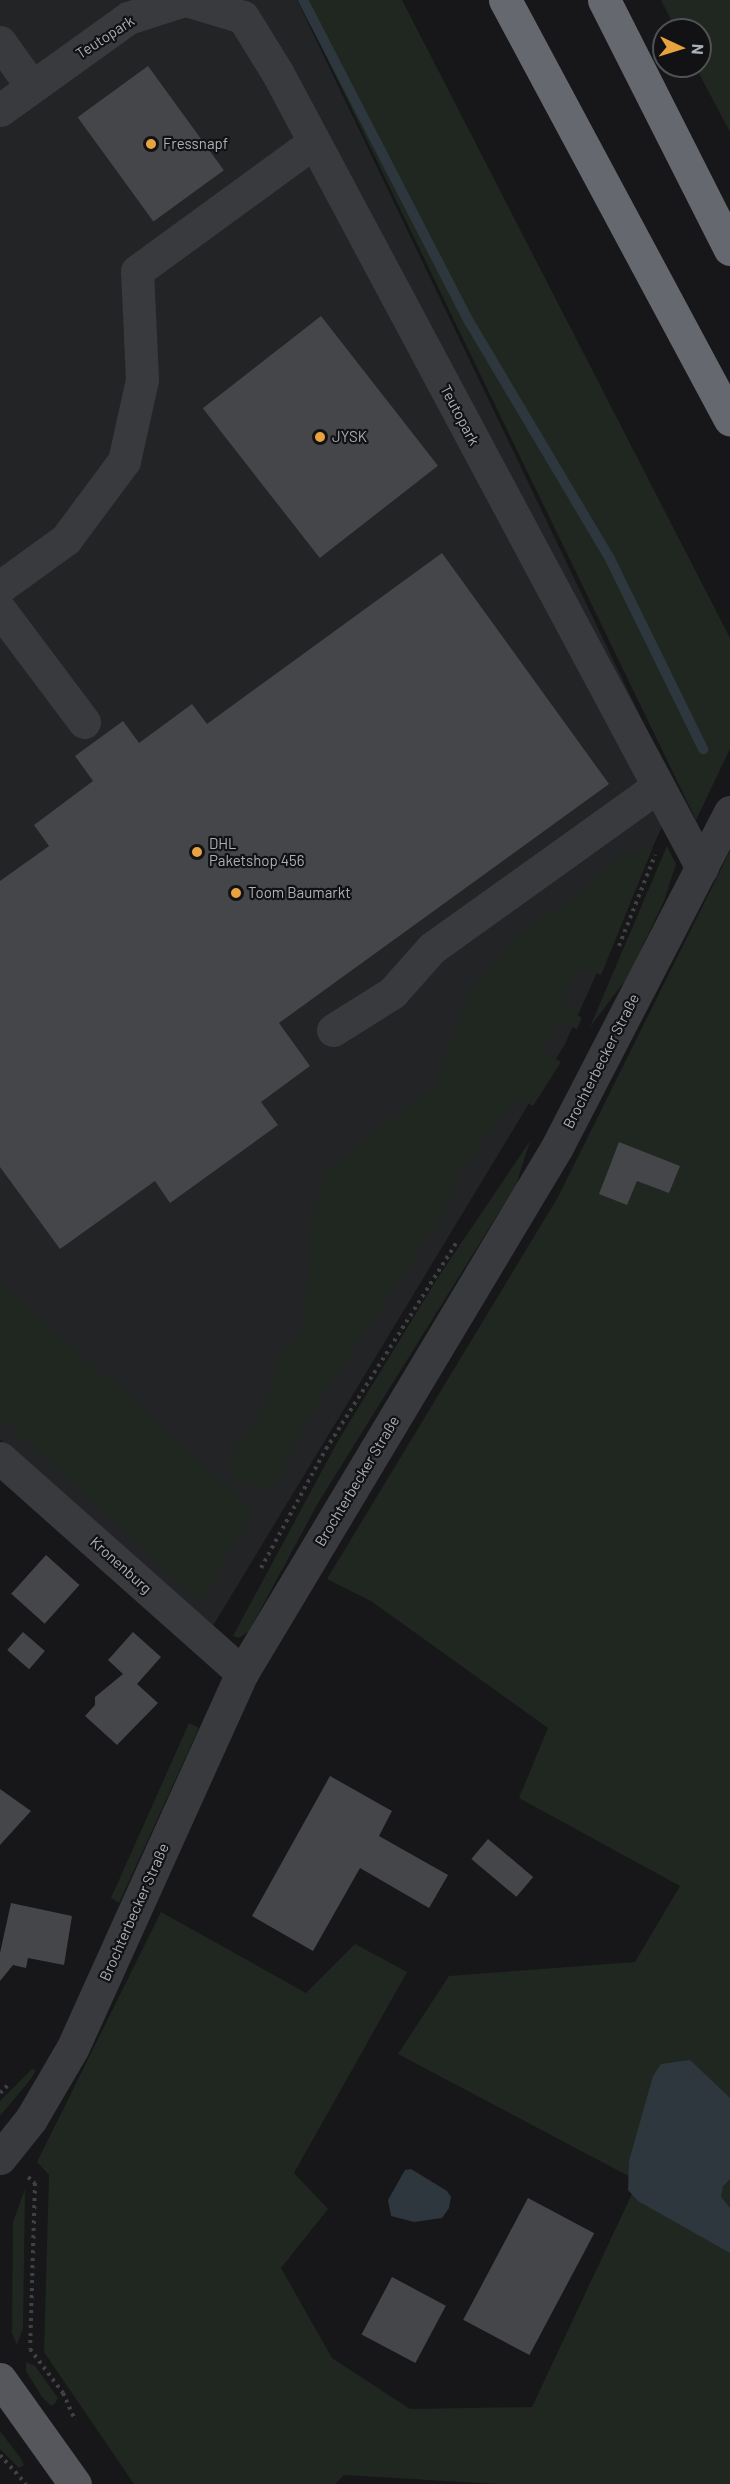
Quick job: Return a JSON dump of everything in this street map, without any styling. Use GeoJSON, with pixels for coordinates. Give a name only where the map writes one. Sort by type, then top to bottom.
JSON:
{"type":"FeatureCollection","features":[{"type":"Feature","properties":{"kind":"highway"},"geometry":{"type":"LineString","coordinates":[[505,0],[730,420]]}},
{"type":"Feature","properties":{"kind":"highway"},"geometry":{"type":"LineString","coordinates":[[604,0],[730,249]]}},
{"type":"Feature","properties":{"kind":"main road"},"geometry":{"type":"LineString","coordinates":[[0,2379],[75,2484]]}},
{"type":"Feature","properties":{"kind":"street","name":"Teutopark"},"geometry":{"type":"LineString","coordinates":[[0,110],[128,18],[185,0],[243,17],[314,142],[702,868]]}},
{"type":"Feature","properties":{"kind":"street"},"geometry":{"type":"LineString","coordinates":[[0,42],[32,87]]}},
{"type":"Feature","properties":{"kind":"street"},"geometry":{"type":"LineString","coordinates":[[0,587],[66,539],[124,461],[142,380],[137,271],[314,142]]}},
{"type":"Feature","properties":{"kind":"street"},"geometry":{"type":"LineString","coordinates":[[0,610],[84,722]]}},
{"type":"Feature","properties":{"kind":"street"},"geometry":{"type":"LineString","coordinates":[[333,1030],[392,993],[432,948],[665,799]]}},
{"type":"Feature","properties":{"kind":"street","name":"Brochterbecker Straße"},"geometry":{"type":"LineString","coordinates":[[1,2156],[31,2119],[73,2047],[242,1673],[557,1147],[730,812]]}},
{"type":"Feature","properties":{"kind":"street","name":"Kronenburg"},"geometry":{"type":"LineString","coordinates":[[0,1458],[242,1673]]}},
{"type":"Feature","properties":{"kind":"path"},"geometry":{"type":"LineString","coordinates":[[615,955],[665,799]]}},
{"type":"Feature","properties":{"kind":"path"},"geometry":{"type":"LineString","coordinates":[[255,1579],[326,1449],[463,1232]]}},
{"type":"Feature","properties":{"kind":"path"},"geometry":{"type":"LineString","coordinates":[[1,2156],[35,2183],[30,2349],[63,2393],[80,2430]]}},
{"type":"Feature","properties":{"kind":"path"},"geometry":{"type":"LineString","coordinates":[[0,2455],[26,2484]]}},
{"type":"Feature","properties":{"kind":"shaded area"},"geometry":{"type":"Polygon","coordinates":[[[0,0],[297,0],[677,793],[565,1044],[211,1629],[0,1439],[0,0]]]}},
{"type":"Feature","properties":{"kind":"shaded area"},"geometry":{"type":"Polygon","coordinates":[[[299,0],[402,0],[730,638],[730,749],[696,820],[299,0]]]}},
{"type":"Feature","properties":{"kind":"shaded area"},"geometry":{"type":"Polygon","coordinates":[[[661,0],[730,0],[730,132],[701,78],[712,78],[712,18],[670,18],[661,0]]]}},
{"type":"Feature","properties":{"kind":"shaded area"},"geometry":{"type":"Polygon","coordinates":[[[667,846],[676,864],[664,901],[627,978],[590,1027],[667,846]]]}},
{"type":"Feature","properties":{"kind":"shaded area"},"geometry":{"type":"Polygon","coordinates":[[[653,847],[601,975],[582,967],[560,1004],[582,1018],[577,1029],[557,1021],[542,1052],[561,1062],[533,1106],[521,1099],[505,1113],[458,1171],[452,1198],[302,1430],[281,1474],[270,1485],[260,1488],[236,1481],[229,1468],[235,1449],[262,1411],[281,1351],[297,1339],[304,1321],[312,1219],[324,1172],[434,1086],[469,995],[516,935],[582,891],[625,854],[653,847]]]}},
{"type":"Feature","properties":{"kind":"shaded area"},"geometry":{"type":"Polygon","coordinates":[[[730,851],[730,2484],[497,2484],[344,2475],[335,2484],[134,2484],[44,2352],[49,2175],[37,2162],[161,1912],[306,1993],[355,1944],[407,1972],[294,2173],[328,2209],[281,2268],[332,2358],[410,2409],[532,2407],[638,2181],[398,2054],[449,1976],[635,1962],[680,1886],[519,1798],[548,1728],[371,1601],[327,1579],[558,1197],[730,851]]]}},
{"type":"Feature","properties":{"kind":"shaded area"},"geometry":{"type":"Polygon","coordinates":[[[530,1141],[516,1185],[318,1503],[249,1631],[239,1638],[233,1636],[338,1441],[437,1279],[530,1141]]]}},
{"type":"Feature","properties":{"kind":"shaded area"},"geometry":{"type":"Polygon","coordinates":[[[0,1282],[254,1510],[201,1602],[0,1417],[0,1282]]]}},
{"type":"Feature","properties":{"kind":"shaded area"},"geometry":{"type":"Polygon","coordinates":[[[189,1723],[199,1728],[119,1903],[111,1898],[189,1723]]]}},
{"type":"Feature","properties":{"kind":"shaded area"},"geometry":{"type":"Polygon","coordinates":[[[690,2060],[730,2098],[730,2179],[723,2186],[721,2197],[730,2208],[730,2253],[638,2201],[628,2190],[629,2161],[653,2076],[661,2064],[690,2060]]]}},
{"type":"Feature","properties":{"kind":"shaded area"},"geometry":{"type":"Polygon","coordinates":[[[32,2069],[36,2070],[31,2079],[0,2116],[0,2101],[32,2069]]]}},
{"type":"Feature","properties":{"kind":"shaded area"},"geometry":{"type":"Polygon","coordinates":[[[411,2169],[447,2191],[451,2197],[449,2208],[442,2218],[414,2222],[391,2216],[388,2200],[405,2170],[411,2169]]]}},
{"type":"Feature","properties":{"kind":"shaded area"},"geometry":{"type":"Polygon","coordinates":[[[25,2189],[23,2328],[17,2345],[12,2333],[13,2222],[25,2189]]]}},
{"type":"Feature","properties":{"kind":"shaded area"},"geometry":{"type":"Polygon","coordinates":[[[26,2362],[35,2366],[58,2398],[55,2404],[51,2406],[42,2397],[26,2371],[26,2362]]]}},
{"type":"Feature","properties":{"kind":"shaded area"},"geometry":{"type":"Polygon","coordinates":[[[0,2431],[24,2465],[19,2468],[0,2449],[0,2431]]]}},
{"type":"Feature","properties":{"kind":"building","name":"Fressnapf"},"geometry":{"type":"Polygon","coordinates":[[[148,66],[224,170],[153,222],[78,117],[148,66]]]}},
{"type":"Feature","properties":{"kind":"building","name":"JYSK"},"geometry":{"type":"Polygon","coordinates":[[[321,316],[438,466],[320,558],[203,408],[321,316]]]}},
{"type":"Feature","properties":{"kind":"building"},"geometry":{"type":"Polygon","coordinates":[[[442,553],[609,784],[279,1023],[310,1066],[261,1102],[278,1125],[170,1203],[155,1181],[60,1249],[0,1167],[0,881],[49,846],[34,825],[93,781],[75,756],[123,721],[139,743],[192,704],[207,724],[442,553]]]}},
{"type":"Feature","properties":{"kind":"building"},"geometry":{"type":"Polygon","coordinates":[[[619,1142],[680,1166],[669,1193],[637,1181],[627,1205],[599,1194],[619,1142]]]}},
{"type":"Feature","properties":{"kind":"building"},"geometry":{"type":"Polygon","coordinates":[[[46,1555],[79,1585],[45,1624],[11,1594],[46,1555]]]}},
{"type":"Feature","properties":{"kind":"building"},"geometry":{"type":"Polygon","coordinates":[[[23,1632],[45,1651],[29,1669],[7,1650],[23,1632]]]}},
{"type":"Feature","properties":{"kind":"building"},"geometry":{"type":"Polygon","coordinates":[[[133,1632],[161,1657],[137,1684],[158,1703],[117,1745],[85,1716],[95,1705],[95,1697],[123,1674],[108,1660],[133,1632]]]}},
{"type":"Feature","properties":{"kind":"building"},"geometry":{"type":"Polygon","coordinates":[[[330,1776],[392,1811],[379,1836],[448,1875],[429,1908],[360,1868],[313,1951],[252,1916],[330,1776]]]}},
{"type":"Feature","properties":{"kind":"building"},"geometry":{"type":"Polygon","coordinates":[[[0,1789],[31,1811],[0,1845],[0,1789]]]}},
{"type":"Feature","properties":{"kind":"building"},"geometry":{"type":"Polygon","coordinates":[[[488,1839],[533,1877],[516,1897],[471,1859],[488,1839]]]}},
{"type":"Feature","properties":{"kind":"building"},"geometry":{"type":"Polygon","coordinates":[[[11,1903],[72,1916],[64,1965],[28,1958],[26,1968],[13,1965],[0,1981],[0,1953],[11,1903]]]}},
{"type":"Feature","properties":{"kind":"building"},"geometry":{"type":"Polygon","coordinates":[[[528,2198],[594,2233],[529,2355],[463,2320],[528,2198]]]}},
{"type":"Feature","properties":{"kind":"building"},"geometry":{"type":"Polygon","coordinates":[[[392,2277],[446,2306],[415,2363],[361,2334],[392,2277]]]}},
{"type":"Feature","properties":{"kind":"waterway"},"geometry":{"type":"LineString","coordinates":[[303,0],[470,323],[610,559],[703,749]]}},
{"type":"Feature","properties":{"kind":"place","name":"Fressnapf"},"geometry":{"type":"Point","coordinates":[151,144]}},
{"type":"Feature","properties":{"kind":"place","name":"JYSK"},"geometry":{"type":"Point","coordinates":[320,437]}},
{"type":"Feature","properties":{"kind":"place","name":"DHL Paketshop 456"},"geometry":{"type":"Point","coordinates":[197,852]}},
{"type":"Feature","properties":{"kind":"place","name":"Toom Baumarkt"},"geometry":{"type":"Point","coordinates":[236,893]}}]}
